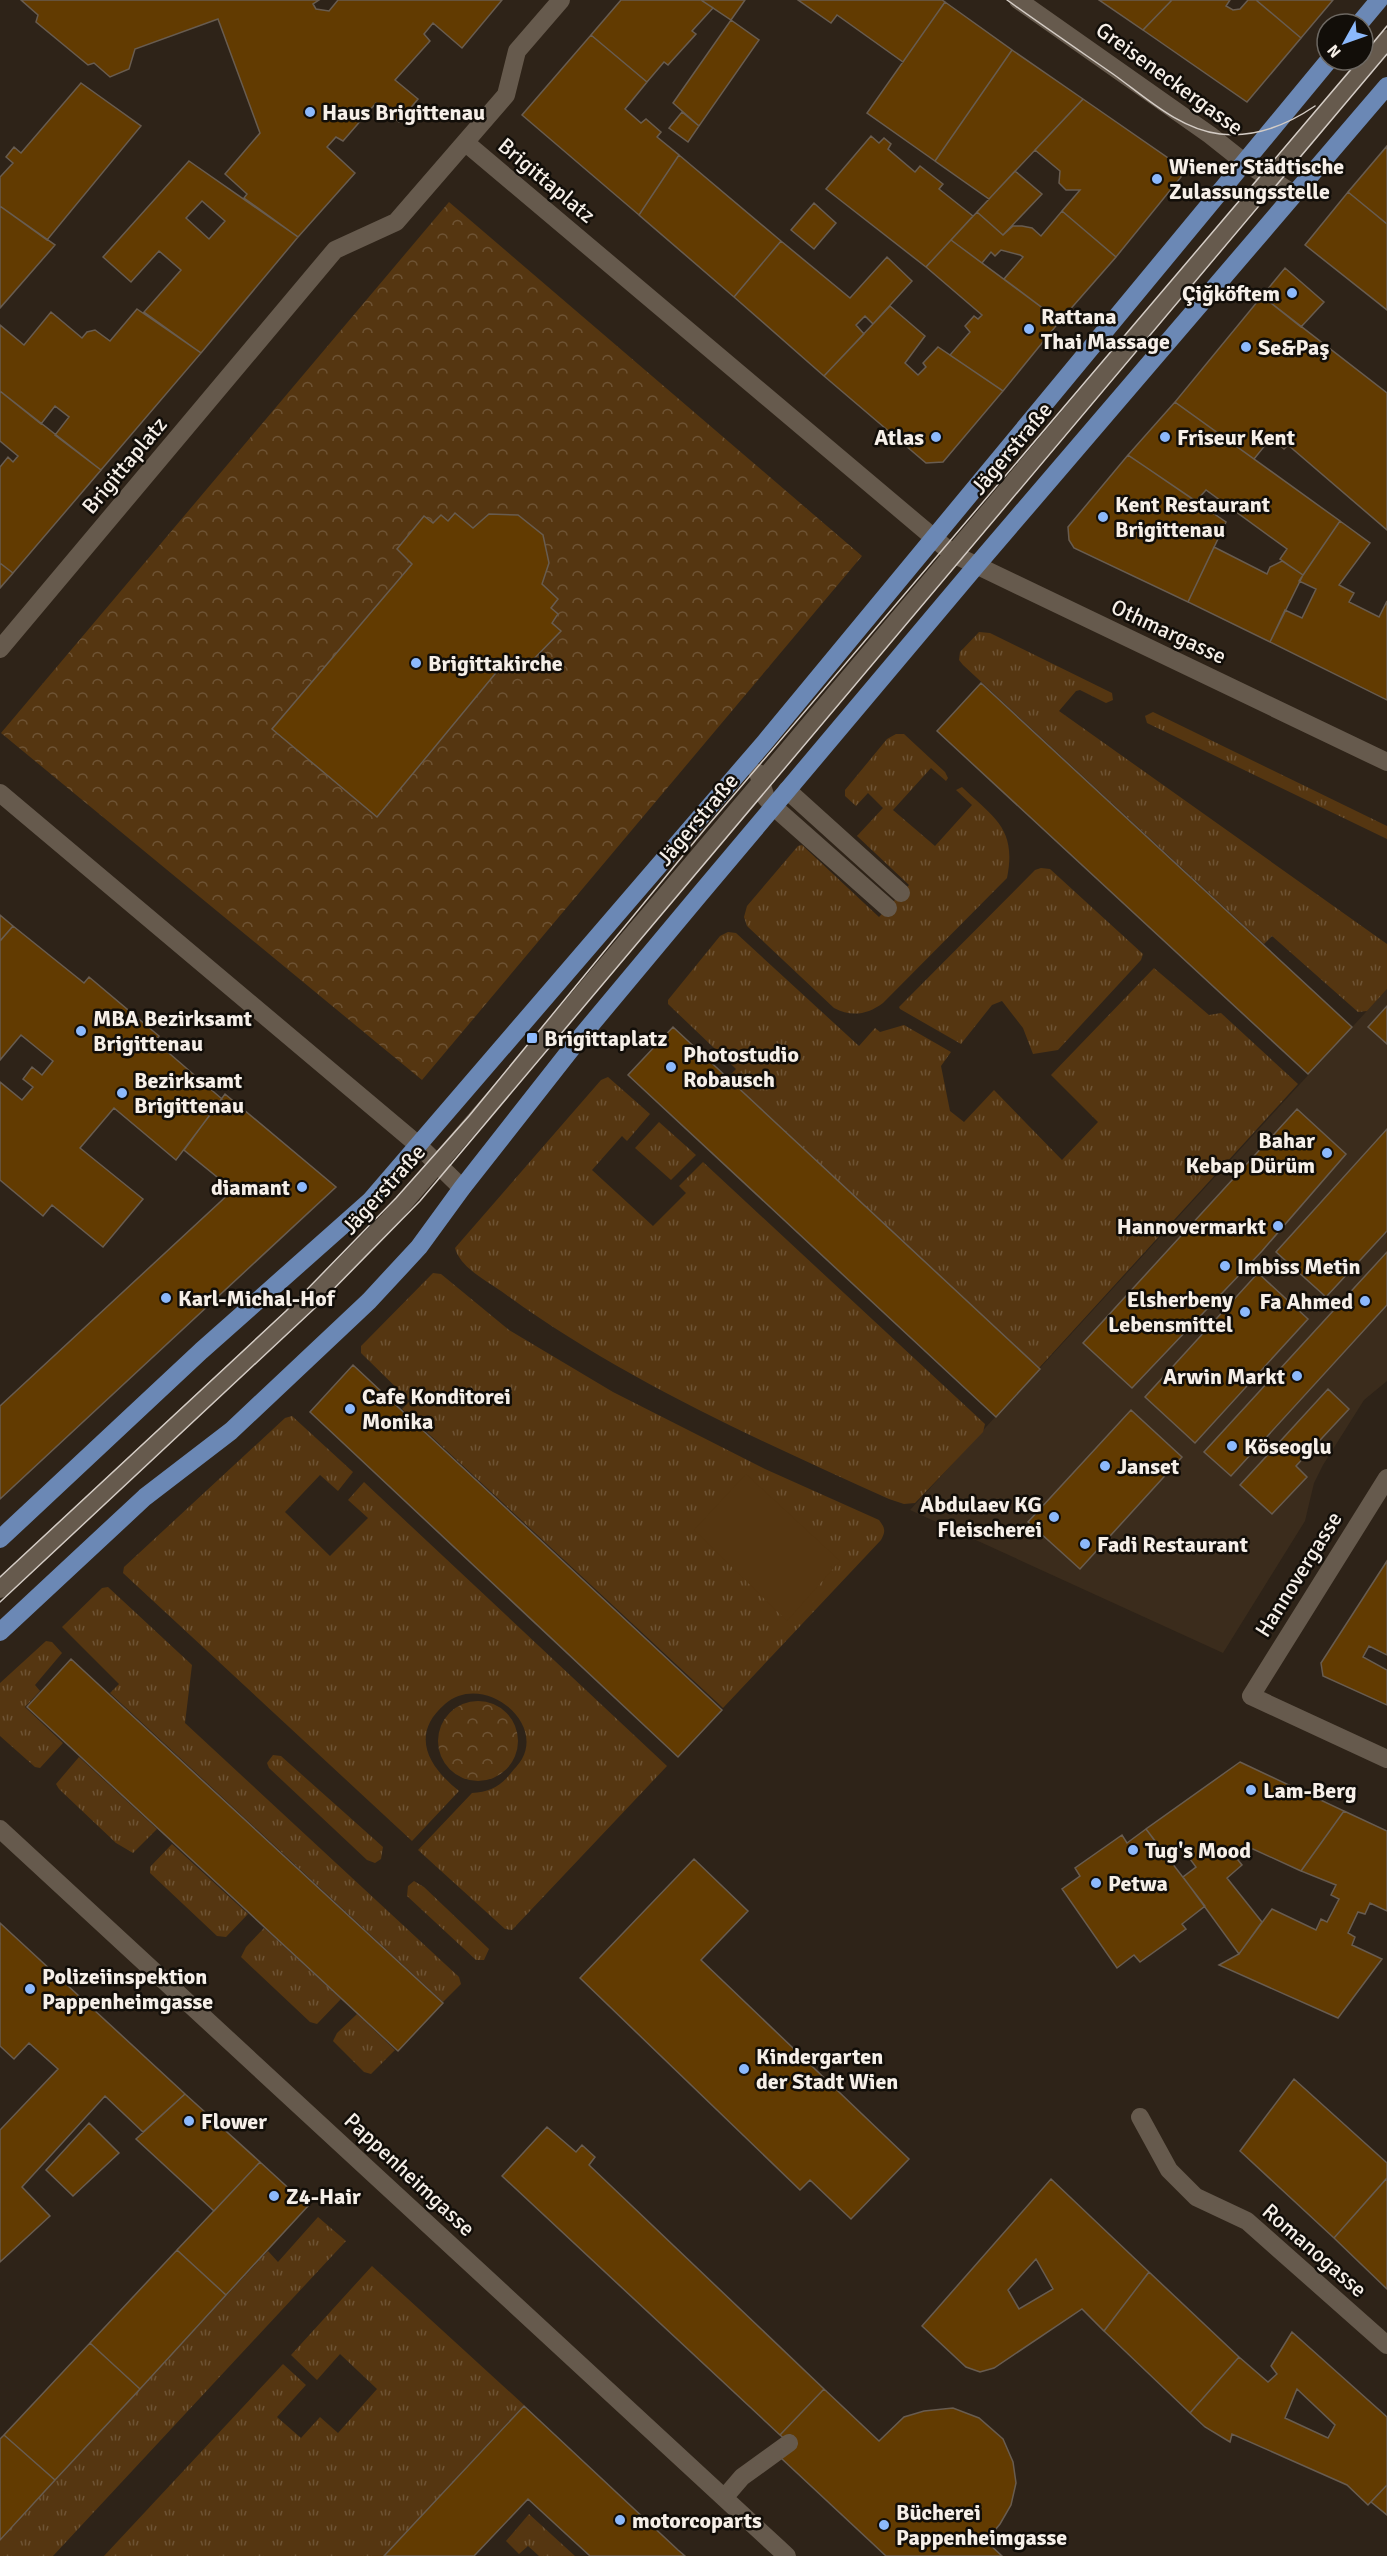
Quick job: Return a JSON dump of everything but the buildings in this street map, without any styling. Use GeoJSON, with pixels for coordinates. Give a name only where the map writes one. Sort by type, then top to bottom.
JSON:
{"type":"FeatureCollection","features":[{"type":"Feature","properties":{"kind":"main road"},"geometry":{"type":"LineString","coordinates":[[1369,12],[1379,0]]}},
{"type":"Feature","properties":{"kind":"main road","name":"Jägerstraße"},"geometry":{"type":"LineString","coordinates":[[0,1539],[201,1351],[370,1201],[765,742],[1319,72]]}},
{"type":"Feature","properties":{"kind":"main road"},"geometry":{"type":"LineString","coordinates":[[0,1632],[145,1497],[231,1431],[369,1301],[419,1247],[462,1188],[586,1030],[976,566],[1387,86]]}},
{"type":"Feature","properties":{"kind":"street"},"geometry":{"type":"LineString","coordinates":[[466,143],[506,95],[517,51],[561,0]]}},
{"type":"Feature","properties":{"kind":"street","name":"Greiseneckergasse"},"geometry":{"type":"LineString","coordinates":[[1018,0],[1210,135],[1244,162],[1294,194]]}},
{"type":"Feature","properties":{"kind":"street","name":"Jägerstraße"},"geometry":{"type":"LineString","coordinates":[[0,1589],[309,1301],[389,1220],[439,1164],[1387,39]]}},
{"type":"Feature","properties":{"kind":"street","name":"Brigittaplatz"},"geometry":{"type":"LineString","coordinates":[[0,650],[335,250],[396,222],[466,143],[934,538]]}},
{"type":"Feature","properties":{"kind":"street","name":"Othmargasse"},"geometry":{"type":"LineString","coordinates":[[934,538],[953,554],[976,566],[1387,762]]}},
{"type":"Feature","properties":{"kind":"street"},"geometry":{"type":"LineString","coordinates":[[765,742],[759,761],[759,782],[766,798],[888,908]]}},
{"type":"Feature","properties":{"kind":"street"},"geometry":{"type":"LineString","coordinates":[[787,790],[902,893]]}},
{"type":"Feature","properties":{"kind":"street"},"geometry":{"type":"LineString","coordinates":[[0,793],[417,1144],[462,1188]]}},
{"type":"Feature","properties":{"kind":"street","name":"Hannovergasse"},"geometry":{"type":"LineString","coordinates":[[1387,1478],[1251,1696],[1387,1759]]}},
{"type":"Feature","properties":{"kind":"street","name":"Pappenheimgasse"},"geometry":{"type":"LineString","coordinates":[[0,1829],[787,2556]]}},
{"type":"Feature","properties":{"kind":"street","name":"Romanogasse"},"geometry":{"type":"LineString","coordinates":[[1140,2116],[1169,2170],[1196,2197],[1247,2221],[1387,2345]]}},
{"type":"Feature","properties":{"kind":"street"},"geometry":{"type":"LineString","coordinates":[[724,2498],[742,2477],[789,2443]]}},
{"type":"Feature","properties":{"kind":"shaded area","name":"Hannovermarkt"},"geometry":{"type":"Polygon","coordinates":[[[1387,989],[1387,1381],[1364,1400],[1323,1465],[1314,1483],[1305,1521],[1223,1653],[910,1510],[1387,989]]]}},
{"type":"Feature","properties":{"kind":"green space"},"geometry":{"type":"Polygon","coordinates":[[[449,202],[862,556],[422,1080],[1,733],[449,202]]]}},
{"type":"Feature","properties":{"kind":"green space"},"geometry":{"type":"Polygon","coordinates":[[[979,632],[990,633],[1112,693],[1113,700],[1106,703],[1080,690],[1076,691],[1059,711],[1387,944],[1387,989],[1367,1011],[1358,1012],[1272,936],[1264,944],[963,665],[959,660],[960,652],[979,632]]]}},
{"type":"Feature","properties":{"kind":"green space"},"geometry":{"type":"Polygon","coordinates":[[[1153,712],[1387,826],[1387,839],[1147,723],[1145,716],[1153,712]]]}},
{"type":"Feature","properties":{"kind":"green space"},"geometry":{"type":"Polygon","coordinates":[[[896,734],[904,734],[945,772],[948,778],[946,781],[931,768],[893,810],[935,846],[972,805],[956,790],[962,787],[993,816],[1006,835],[1009,847],[1007,878],[883,1003],[871,1010],[853,1014],[834,1008],[747,926],[744,917],[747,906],[798,846],[802,845],[879,917],[909,885],[857,836],[883,808],[868,793],[856,806],[845,796],[845,790],[887,739],[896,734]]]}},
{"type":"Feature","properties":{"kind":"green space"},"geometry":{"type":"Polygon","coordinates":[[[1050,869],[1143,954],[1141,960],[1058,1050],[1033,1054],[1023,1028],[1002,1001],[992,1005],[961,1044],[900,1009],[899,1007],[1035,870],[1050,869]]]}},
{"type":"Feature","properties":{"kind":"green space"},"geometry":{"type":"Polygon","coordinates":[[[728,932],[736,933],[859,1046],[875,1028],[880,1032],[904,1025],[951,1052],[941,1066],[950,1111],[964,1122],[994,1090],[1062,1160],[1098,1122],[1051,1075],[1154,968],[1209,1015],[1221,1013],[1298,1084],[1039,1368],[727,1078],[736,1069],[668,1004],[668,1000],[720,936],[728,932]]]}},
{"type":"Feature","properties":{"kind":"green space"},"geometry":{"type":"Polygon","coordinates":[[[608,1077],[650,1114],[627,1141],[622,1136],[592,1170],[653,1226],[686,1193],[679,1186],[703,1162],[985,1424],[983,1432],[915,1503],[904,1504],[889,1499],[689,1405],[593,1352],[481,1278],[462,1261],[455,1248],[601,1080],[608,1077]]]}},
{"type":"Feature","properties":{"kind":"green space"},"geometry":{"type":"Polygon","coordinates":[[[659,1122],[696,1155],[671,1180],[635,1148],[659,1122]]]}},
{"type":"Feature","properties":{"kind":"green space"},"geometry":{"type":"Polygon","coordinates":[[[433,1273],[441,1274],[509,1330],[613,1392],[765,1469],[879,1520],[884,1527],[881,1540],[723,1708],[402,1409],[410,1401],[361,1353],[361,1346],[433,1273]]]}},
{"type":"Feature","properties":{"kind":"green space"},"geometry":{"type":"Polygon","coordinates":[[[292,1416],[353,1472],[338,1491],[320,1475],[285,1512],[330,1556],[368,1518],[348,1500],[364,1482],[667,1766],[512,1930],[505,1929],[418,1850],[472,1793],[489,1790],[498,1785],[507,1778],[522,1759],[526,1744],[524,1729],[517,1716],[505,1705],[491,1697],[475,1693],[460,1696],[445,1704],[434,1716],[428,1727],[427,1750],[439,1772],[459,1791],[412,1841],[123,1573],[124,1567],[285,1418],[292,1416]]]}},
{"type":"Feature","properties":{"kind":"green space"},"geometry":{"type":"Polygon","coordinates":[[[746,1474],[840,1561],[787,1621],[694,1530],[746,1474]]]}},
{"type":"Feature","properties":{"kind":"green space"},"geometry":{"type":"Polygon","coordinates":[[[108,1587],[192,1665],[185,1723],[459,1977],[461,1984],[443,2002],[110,1693],[119,1684],[62,1627],[102,1588],[108,1587]]]}},
{"type":"Feature","properties":{"kind":"green space"},"geometry":{"type":"Polygon","coordinates":[[[46,1641],[52,1642],[62,1653],[35,1685],[40,1691],[25,1707],[63,1743],[40,1768],[35,1767],[0,1736],[0,1683],[46,1641]]]}},
{"type":"Feature","properties":{"kind":"green space"},"geometry":{"type":"Polygon","coordinates":[[[470,1701],[486,1701],[507,1712],[518,1733],[518,1749],[507,1770],[486,1781],[470,1781],[456,1775],[444,1763],[438,1749],[438,1733],[444,1719],[456,1707],[470,1701]]]}},
{"type":"Feature","properties":{"kind":"green space"},"geometry":{"type":"Polygon","coordinates":[[[273,1755],[281,1756],[383,1847],[381,1859],[375,1863],[367,1860],[269,1768],[267,1763],[273,1755]]]}},
{"type":"Feature","properties":{"kind":"green space"},"geometry":{"type":"Polygon","coordinates":[[[79,1757],[157,1829],[133,1853],[116,1843],[56,1784],[79,1757]]]}},
{"type":"Feature","properties":{"kind":"green space"},"geometry":{"type":"Polygon","coordinates":[[[172,1844],[248,1914],[226,1937],[217,1936],[150,1873],[150,1867],[172,1844]]]}},
{"type":"Feature","properties":{"kind":"green space"},"geometry":{"type":"Polygon","coordinates":[[[414,1881],[424,1887],[489,1949],[484,1960],[476,1960],[407,1896],[408,1886],[414,1881]]]}},
{"type":"Feature","properties":{"kind":"green space"},"geometry":{"type":"Polygon","coordinates":[[[264,1928],[341,1999],[317,2024],[310,2022],[241,1957],[246,1947],[264,1928]]]}},
{"type":"Feature","properties":{"kind":"green space"},"geometry":{"type":"Polygon","coordinates":[[[357,2014],[395,2050],[371,2074],[364,2072],[333,2041],[337,2033],[357,2014]]]}},
{"type":"Feature","properties":{"kind":"green space"},"geometry":{"type":"Polygon","coordinates":[[[318,2217],[346,2241],[53,2556],[0,2556],[0,2540],[268,2251],[278,2262],[318,2217]]]}},
{"type":"Feature","properties":{"kind":"green space"},"geometry":{"type":"Polygon","coordinates":[[[372,2266],[524,2405],[384,2556],[104,2556],[283,2364],[306,2385],[277,2417],[301,2438],[320,2417],[338,2433],[377,2389],[340,2354],[317,2380],[291,2355],[372,2266]]]}},
{"type":"Feature","properties":{"kind":"green space"},"geometry":{"type":"Polygon","coordinates":[[[529,2514],[575,2556],[539,2556],[528,2546],[519,2554],[506,2541],[529,2514]]]}},
{"type":"Feature","properties":{"kind":"tram line"},"geometry":{"type":"LineString","coordinates":[[1007,0],[1163,111],[1205,131],[1233,135],[1258,132],[1293,119],[1315,106]]}},
{"type":"Feature","properties":{"kind":"tram line"},"geometry":{"type":"LineString","coordinates":[[1375,40],[1387,26]]}},
{"type":"Feature","properties":{"kind":"tram line"},"geometry":{"type":"LineString","coordinates":[[0,1602],[315,1308],[420,1201],[1387,54]]}},
{"type":"Feature","properties":{"kind":"tram line"},"geometry":{"type":"LineString","coordinates":[[0,1577],[286,1311],[396,1198],[469,1116],[704,830],[1349,72]]}},
{"type":"Feature","properties":{"kind":"place","name":"Haus Brigittenau"},"geometry":{"type":"Point","coordinates":[310,112]}},
{"type":"Feature","properties":{"kind":"place","name":"Wiener Städtische Zulassungsstelle"},"geometry":{"type":"Point","coordinates":[1157,179]}},
{"type":"Feature","properties":{"kind":"place","name":"Çiğköftem"},"geometry":{"type":"Point","coordinates":[1292,293]}},
{"type":"Feature","properties":{"kind":"place","name":"Rattana Thai Massage"},"geometry":{"type":"Point","coordinates":[1029,329]}},
{"type":"Feature","properties":{"kind":"place","name":"Se&Paş"},"geometry":{"type":"Point","coordinates":[1246,347]}},
{"type":"Feature","properties":{"kind":"place","name":"Atlas"},"geometry":{"type":"Point","coordinates":[936,437]}},
{"type":"Feature","properties":{"kind":"place","name":"Friseur Kent"},"geometry":{"type":"Point","coordinates":[1165,437]}},
{"type":"Feature","properties":{"kind":"place","name":"Kent Restaurant Brigittenau"},"geometry":{"type":"Point","coordinates":[1103,517]}},
{"type":"Feature","properties":{"kind":"place","name":"Brigittakirche"},"geometry":{"type":"Point","coordinates":[416,663]}},
{"type":"Feature","properties":{"kind":"place","name":"MBA Bezirksamt Brigittenau"},"geometry":{"type":"Point","coordinates":[81,1031]}},
{"type":"Feature","properties":{"kind":"place","name":"Brigittaplatz"},"geometry":{"type":"Point","coordinates":[532,1038]}},
{"type":"Feature","properties":{"kind":"place","name":"Photostudio Robausch"},"geometry":{"type":"Point","coordinates":[671,1067]}},
{"type":"Feature","properties":{"kind":"place","name":"Bezirksamt Brigittenau"},"geometry":{"type":"Point","coordinates":[122,1093]}},
{"type":"Feature","properties":{"kind":"place","name":"Bahar Kebap Dürüm"},"geometry":{"type":"Point","coordinates":[1327,1153]}},
{"type":"Feature","properties":{"kind":"place","name":"diamant"},"geometry":{"type":"Point","coordinates":[302,1187]}},
{"type":"Feature","properties":{"kind":"place","name":"Hannovermarkt"},"geometry":{"type":"Point","coordinates":[1278,1226]}},
{"type":"Feature","properties":{"kind":"place","name":"Imbiss Metin"},"geometry":{"type":"Point","coordinates":[1225,1266]}},
{"type":"Feature","properties":{"kind":"place","name":"Karl-Michal-Hof"},"geometry":{"type":"Point","coordinates":[166,1298]}},
{"type":"Feature","properties":{"kind":"place","name":"Fa Ahmed"},"geometry":{"type":"Point","coordinates":[1365,1301]}},
{"type":"Feature","properties":{"kind":"place","name":"Elsherbeny Lebensmittel"},"geometry":{"type":"Point","coordinates":[1245,1312]}},
{"type":"Feature","properties":{"kind":"place","name":"Arwin Markt"},"geometry":{"type":"Point","coordinates":[1297,1376]}},
{"type":"Feature","properties":{"kind":"place","name":"Cafe Konditorei Monika"},"geometry":{"type":"Point","coordinates":[350,1409]}},
{"type":"Feature","properties":{"kind":"place","name":"Köseoglu"},"geometry":{"type":"Point","coordinates":[1232,1446]}},
{"type":"Feature","properties":{"kind":"place","name":"Janset"},"geometry":{"type":"Point","coordinates":[1105,1466]}},
{"type":"Feature","properties":{"kind":"place","name":"Abdulaev KG Fleischerei"},"geometry":{"type":"Point","coordinates":[1054,1517]}},
{"type":"Feature","properties":{"kind":"place","name":"Fadi Restaurant"},"geometry":{"type":"Point","coordinates":[1085,1544]}},
{"type":"Feature","properties":{"kind":"place","name":"Lam-Berg"},"geometry":{"type":"Point","coordinates":[1251,1790]}},
{"type":"Feature","properties":{"kind":"place","name":"Tug's Mood"},"geometry":{"type":"Point","coordinates":[1133,1850]}},
{"type":"Feature","properties":{"kind":"place","name":"Petwa"},"geometry":{"type":"Point","coordinates":[1096,1883]}},
{"type":"Feature","properties":{"kind":"place","name":"Polizeiinspektion Pappenheimgasse"},"geometry":{"type":"Point","coordinates":[30,1989]}},
{"type":"Feature","properties":{"kind":"place","name":"Kindergarten der Stadt Wien"},"geometry":{"type":"Point","coordinates":[744,2069]}},
{"type":"Feature","properties":{"kind":"place","name":"Flower"},"geometry":{"type":"Point","coordinates":[189,2121]}},
{"type":"Feature","properties":{"kind":"place","name":"Z4-Hair"},"geometry":{"type":"Point","coordinates":[274,2196]}},
{"type":"Feature","properties":{"kind":"place","name":"motorcoparts"},"geometry":{"type":"Point","coordinates":[620,2520]}},
{"type":"Feature","properties":{"kind":"place","name":"Bücherei Pappenheimgasse"},"geometry":{"type":"Point","coordinates":[884,2525]}}]}
